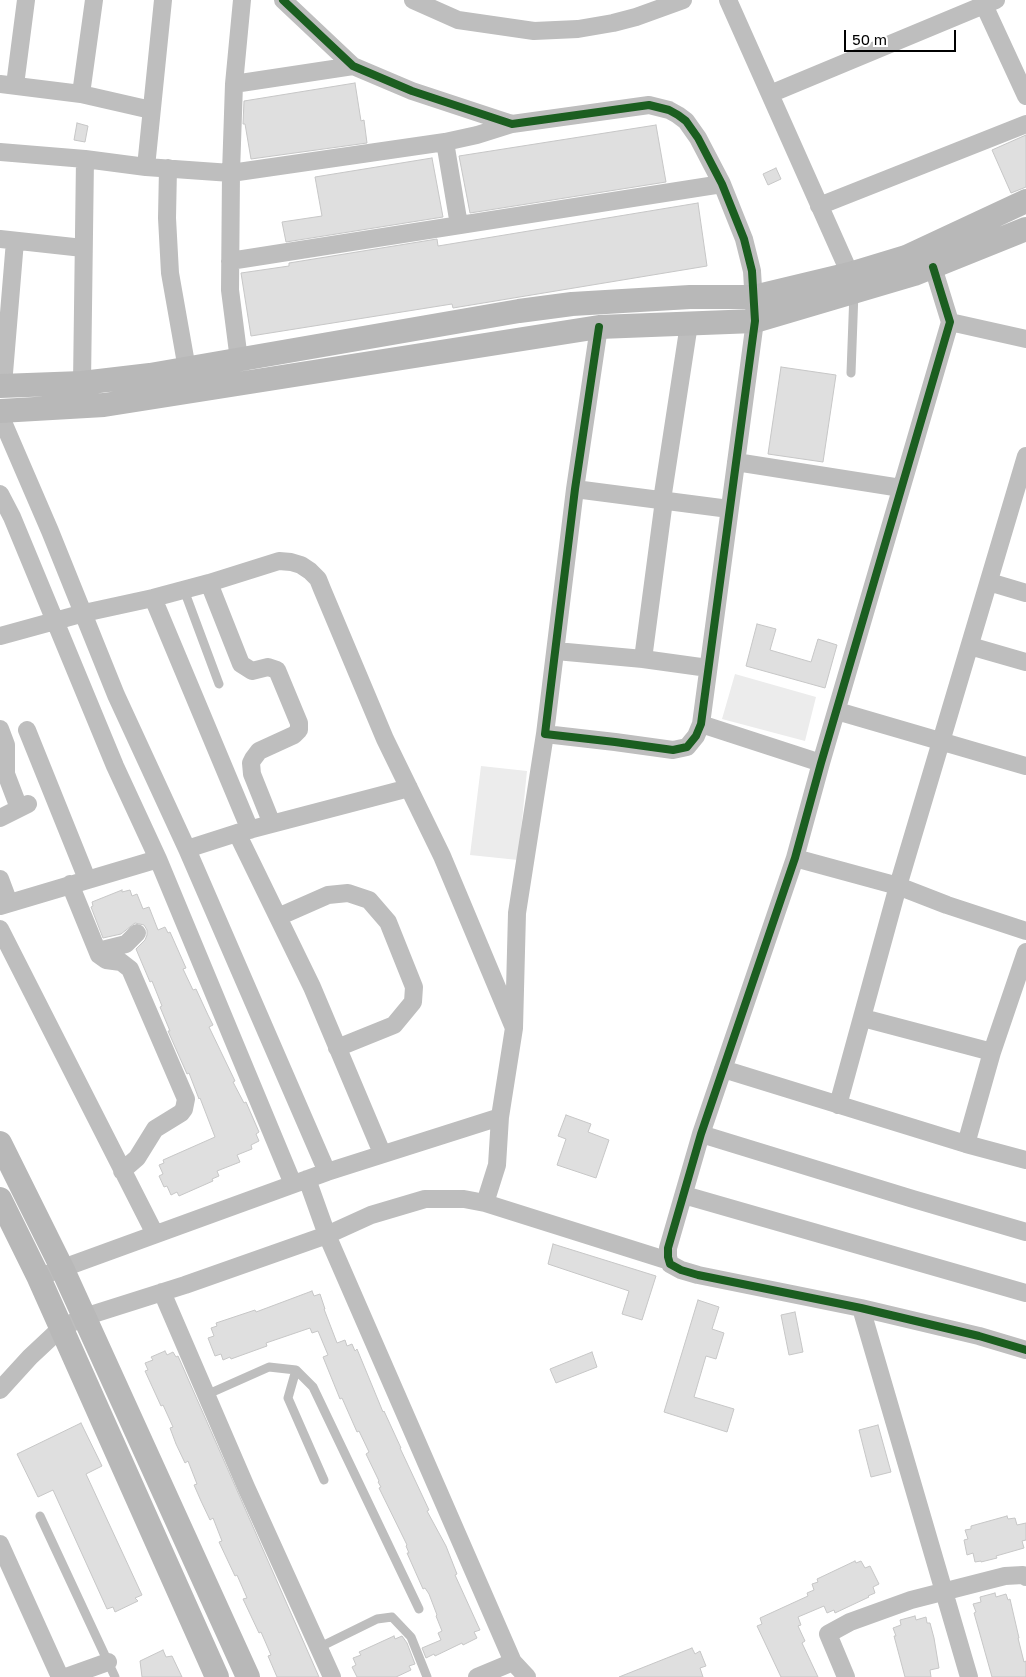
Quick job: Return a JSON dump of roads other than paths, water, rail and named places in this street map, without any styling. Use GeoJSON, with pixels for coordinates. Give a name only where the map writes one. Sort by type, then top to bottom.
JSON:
{"type":"FeatureCollection","features":[{"type":"Feature","properties":{"kind":"main road"},"geometry":{"type":"LineString","coordinates":[[0,411],[104,406],[599,327],[755,321],[852,283],[1026,201]]}},
{"type":"Feature","properties":{"kind":"main road"},"geometry":{"type":"LineString","coordinates":[[2,386],[82,383],[187,369],[519,311],[572,304],[680,298],[754,297],[914,274],[1026,229]]}},
{"type":"Feature","properties":{"kind":"main road"},"geometry":{"type":"LineString","coordinates":[[0,1143],[62,1268],[248,1677]]}},
{"type":"Feature","properties":{"kind":"main road"},"geometry":{"type":"LineString","coordinates":[[0,1199],[39,1278],[217,1677]]}},
{"type":"Feature","properties":{"kind":"street"},"geometry":{"type":"LineString","coordinates":[[26,0],[8,85],[81,94],[151,110]]}},
{"type":"Feature","properties":{"kind":"street"},"geometry":{"type":"LineString","coordinates":[[81,94],[94,0]]}},
{"type":"Feature","properties":{"kind":"street"},"geometry":{"type":"LineString","coordinates":[[146,167],[163,0]]}},
{"type":"Feature","properties":{"kind":"street"},"geometry":{"type":"LineString","coordinates":[[239,360],[231,308],[230,173],[234,84],[242,0]]}},
{"type":"Feature","properties":{"kind":"street"},"geometry":{"type":"LineString","coordinates":[[283,0],[353,66],[404,88],[512,124]]}},
{"type":"Feature","properties":{"kind":"street"},"geometry":{"type":"LineString","coordinates":[[413,0],[458,20],[534,31],[578,29],[613,23],[636,17],[682,0]]}},
{"type":"Feature","properties":{"kind":"street"},"geometry":{"type":"LineString","coordinates":[[728,0],[852,283]]}},
{"type":"Feature","properties":{"kind":"street"},"geometry":{"type":"LineString","coordinates":[[770,94],[990,3],[1026,96]]}},
{"type":"Feature","properties":{"kind":"street"},"geometry":{"type":"LineString","coordinates":[[234,84],[353,66]]}},
{"type":"Feature","properties":{"kind":"street"},"geometry":{"type":"LineString","coordinates":[[0,152],[85,159],[146,167],[230,173],[445,142],[477,135],[512,124],[639,106],[659,107],[678,115],[693,129],[722,184],[744,239],[752,271],[755,321],[701,724],[696,736],[687,747],[673,750],[545,734]]}},
{"type":"Feature","properties":{"kind":"street"},"geometry":{"type":"LineString","coordinates":[[819,206],[1026,124]]}},
{"type":"Feature","properties":{"kind":"street"},"geometry":{"type":"LineString","coordinates":[[445,142],[459,225]]}},
{"type":"Feature","properties":{"kind":"street"},"geometry":{"type":"LineString","coordinates":[[82,383],[85,159]]}},
{"type":"Feature","properties":{"kind":"street"},"geometry":{"type":"LineString","coordinates":[[168,168],[167,218],[170,272],[187,369]]}},
{"type":"Feature","properties":{"kind":"street"},"geometry":{"type":"LineString","coordinates":[[230,262],[722,184]]}},
{"type":"Feature","properties":{"kind":"street"},"geometry":{"type":"LineString","coordinates":[[2,386],[7,240],[83,248]]}},
{"type":"Feature","properties":{"kind":"street"},"geometry":{"type":"LineString","coordinates":[[669,1261],[668,1248],[701,1134],[795,858],[950,322],[933,267]]}},
{"type":"Feature","properties":{"kind":"street"},"geometry":{"type":"LineString","coordinates":[[950,322],[1026,339]]}},
{"type":"Feature","properties":{"kind":"street"},"geometry":{"type":"LineString","coordinates":[[642,659],[663,508],[662,500],[689,324]]}},
{"type":"Feature","properties":{"kind":"street"},"geometry":{"type":"LineString","coordinates":[[485,1202],[497,1165],[500,1117],[514,1028],[517,913],[545,734],[575,489],[599,327]]}},
{"type":"Feature","properties":{"kind":"street"},"geometry":{"type":"LineString","coordinates":[[0,415],[84,613],[116,695],[187,849],[327,1172]]}},
{"type":"Feature","properties":{"kind":"street"},"geometry":{"type":"LineString","coordinates":[[838,1105],[898,886],[1026,456]]}},
{"type":"Feature","properties":{"kind":"street"},"geometry":{"type":"LineString","coordinates":[[736,462],[901,488]]}},
{"type":"Feature","properties":{"kind":"street"},"geometry":{"type":"LineString","coordinates":[[575,489],[729,509]]}},
{"type":"Feature","properties":{"kind":"street"},"geometry":{"type":"LineString","coordinates":[[0,494],[12,517],[116,766],[300,1182],[327,1235],[517,1670],[527,1677]]}},
{"type":"Feature","properties":{"kind":"street"},"geometry":{"type":"LineString","coordinates":[[0,636],[84,613],[184,590],[280,561],[301,565],[310,571],[318,579],[385,739],[442,856],[514,1028]]}},
{"type":"Feature","properties":{"kind":"street"},"geometry":{"type":"LineString","coordinates":[[989,582],[1026,593]]}},
{"type":"Feature","properties":{"kind":"street"},"geometry":{"type":"LineString","coordinates":[[209,583],[241,664],[252,671],[268,667],[277,670],[299,723],[298,730],[294,735],[259,751],[251,764],[252,774],[272,824]]}},
{"type":"Feature","properties":{"kind":"street"},"geometry":{"type":"LineString","coordinates":[[153,598],[278,917],[312,988],[382,1154]]}},
{"type":"Feature","properties":{"kind":"street"},"geometry":{"type":"LineString","coordinates":[[970,646],[1026,662]]}},
{"type":"Feature","properties":{"kind":"street"},"geometry":{"type":"LineString","coordinates":[[556,651],[642,659],[708,668]]}},
{"type":"Feature","properties":{"kind":"street"},"geometry":{"type":"LineString","coordinates":[[837,711],[1026,766]]}},
{"type":"Feature","properties":{"kind":"street"},"geometry":{"type":"LineString","coordinates":[[701,724],[821,763]]}},
{"type":"Feature","properties":{"kind":"street"},"geometry":{"type":"LineString","coordinates":[[0,729],[6,745],[6,774],[24,806],[0,818]]}},
{"type":"Feature","properties":{"kind":"street"},"geometry":{"type":"LineString","coordinates":[[27,730],[87,879]]}},
{"type":"Feature","properties":{"kind":"street"},"geometry":{"type":"LineString","coordinates":[[187,849],[244,831],[408,788]]}},
{"type":"Feature","properties":{"kind":"street"},"geometry":{"type":"LineString","coordinates":[[795,858],[898,886],[947,906],[1026,931]]}},
{"type":"Feature","properties":{"kind":"street"},"geometry":{"type":"LineString","coordinates":[[0,879],[4,904],[158,859]]}},
{"type":"Feature","properties":{"kind":"street"},"geometry":{"type":"LineString","coordinates":[[70,884],[98,951],[106,960],[121,962],[130,969],[186,1100],[181,1113],[155,1129],[143,1150],[122,1171]]}},
{"type":"Feature","properties":{"kind":"street"},"geometry":{"type":"LineString","coordinates":[[278,917],[328,895],[348,892],[370,900],[388,922],[414,987],[413,1002],[394,1025],[337,1048]]}},
{"type":"Feature","properties":{"kind":"street"},"geometry":{"type":"LineString","coordinates":[[0,928],[154,1234]]}},
{"type":"Feature","properties":{"kind":"street"},"geometry":{"type":"LineString","coordinates":[[98,951],[126,944],[137,933]]}},
{"type":"Feature","properties":{"kind":"street"},"geometry":{"type":"LineString","coordinates":[[966,1144],[992,1052],[1026,952]]}},
{"type":"Feature","properties":{"kind":"street"},"geometry":{"type":"LineString","coordinates":[[863,1018],[992,1052]]}},
{"type":"Feature","properties":{"kind":"street"},"geometry":{"type":"LineString","coordinates":[[722,1069],[966,1144],[1026,1160]]}},
{"type":"Feature","properties":{"kind":"street"},"geometry":{"type":"LineString","coordinates":[[39,1278],[154,1234],[327,1172],[500,1117]]}},
{"type":"Feature","properties":{"kind":"street"},"geometry":{"type":"LineString","coordinates":[[701,1134],[913,1200],[1026,1232]]}},
{"type":"Feature","properties":{"kind":"street"},"geometry":{"type":"LineString","coordinates":[[684,1195],[1026,1293]]}},
{"type":"Feature","properties":{"kind":"street"},"geometry":{"type":"LineString","coordinates":[[0,1390],[30,1356],[61,1328],[84,1318],[327,1235],[371,1215],[425,1199],[464,1199],[485,1202],[669,1261],[681,1270],[698,1275],[861,1308],[979,1336],[1026,1350]]}},
{"type":"Feature","properties":{"kind":"street"},"geometry":{"type":"LineString","coordinates":[[162,1292],[246,1487],[332,1677]]}},
{"type":"Feature","properties":{"kind":"street"},"geometry":{"type":"LineString","coordinates":[[861,1308],[968,1677]]}},
{"type":"Feature","properties":{"kind":"street"},"geometry":{"type":"LineString","coordinates":[[0,1544],[60,1677]]}},
{"type":"Feature","properties":{"kind":"street"},"geometry":{"type":"LineString","coordinates":[[846,1677],[828,1634],[850,1622],[911,1600],[1005,1576],[1026,1576]]}},
{"type":"Feature","properties":{"kind":"street"},"geometry":{"type":"LineString","coordinates":[[66,1677],[111,1669]]}},
{"type":"Feature","properties":{"kind":"street"},"geometry":{"type":"LineString","coordinates":[[477,1677],[517,1670]]}},
{"type":"Feature","properties":{"kind":"lane"},"geometry":{"type":"LineString","coordinates":[[851,373],[852,283]]}},
{"type":"Feature","properties":{"kind":"lane"},"geometry":{"type":"LineString","coordinates":[[184,590],[219,684]]}},
{"type":"Feature","properties":{"kind":"lane"},"geometry":{"type":"LineString","coordinates":[[206,1395],[269,1367],[296,1370],[314,1387],[419,1609]]}},
{"type":"Feature","properties":{"kind":"lane"},"geometry":{"type":"LineString","coordinates":[[296,1370],[288,1398],[324,1480]]}},
{"type":"Feature","properties":{"kind":"lane"},"geometry":{"type":"LineString","coordinates":[[40,1516],[111,1669]]}},
{"type":"Feature","properties":{"kind":"lane"},"geometry":{"type":"LineString","coordinates":[[318,1648],[377,1619],[392,1617],[411,1637],[427,1677]]}}]}
